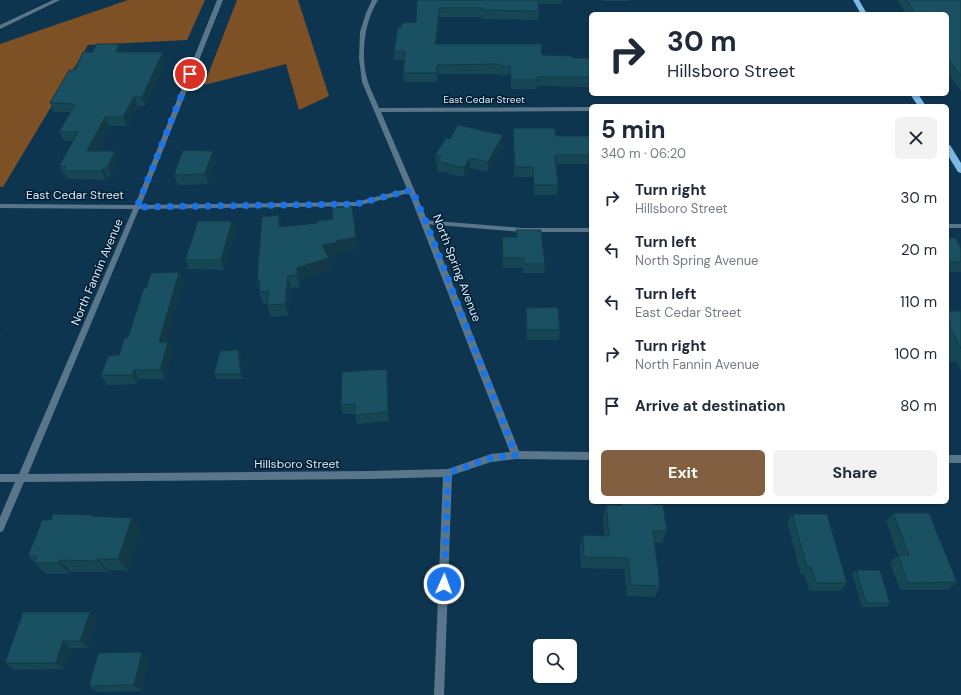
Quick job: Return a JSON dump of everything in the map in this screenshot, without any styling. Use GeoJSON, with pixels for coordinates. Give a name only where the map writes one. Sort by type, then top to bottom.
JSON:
{"type":"FeatureCollection","features":[{"type":"Feature","properties":{"kind":"main road"},"geometry":{"type":"LineString","coordinates":[[856,0],[863,12]]}},
{"type":"Feature","properties":{"kind":"main road"},"geometry":{"type":"LineString","coordinates":[[949,150],[961,170]]}},
{"type":"Feature","properties":{"kind":"street"},"geometry":{"type":"LineString","coordinates":[[0,27],[57,0]]}},
{"type":"Feature","properties":{"kind":"street","name":"North Fannin Avenue"},"geometry":{"type":"LineString","coordinates":[[0,528],[137,207],[220,0]]}},
{"type":"Feature","properties":{"kind":"street","name":"North Spring Avenue"},"geometry":{"type":"LineString","coordinates":[[375,0],[366,17],[361,66],[365,82],[426,222],[516,455]]}},
{"type":"Feature","properties":{"kind":"street","name":"East Cedar Street"},"geometry":{"type":"LineString","coordinates":[[376,110],[589,109]]}},
{"type":"Feature","properties":{"kind":"street","name":"East Cedar Street"},"geometry":{"type":"LineString","coordinates":[[0,206],[137,207],[356,204],[412,190]]}},
{"type":"Feature","properties":{"kind":"street"},"geometry":{"type":"LineString","coordinates":[[426,222],[522,230],[589,230]]}},
{"type":"Feature","properties":{"kind":"street"},"geometry":{"type":"LineString","coordinates":[[949,226],[961,226]]}},
{"type":"Feature","properties":{"kind":"street","name":"Hillsboro Street"},"geometry":{"type":"LineString","coordinates":[[0,478],[361,476],[448,473],[491,458],[516,455],[589,456]]}},
{"type":"Feature","properties":{"kind":"street"},"geometry":{"type":"LineString","coordinates":[[949,459],[961,459]]}},
{"type":"Feature","properties":{"kind":"street"},"geometry":{"type":"LineString","coordinates":[[439,695],[448,473]]}},
{"type":"Feature","properties":{"kind":"shaded area"},"geometry":{"type":"Polygon","coordinates":[[[128,0],[205,0],[187,40],[88,45],[3,187],[0,187],[0,44],[128,0]]]}},
{"type":"Feature","properties":{"kind":"shaded area"},"geometry":{"type":"Polygon","coordinates":[[[237,0],[298,0],[329,96],[299,110],[286,64],[204,85],[237,0]]]}},
{"type":"Feature","properties":{"kind":"building"},"geometry":{"type":"Polygon","coordinates":[[[417,0],[538,0],[539,11],[482,10],[482,8],[440,8],[435,44],[541,44],[542,55],[589,58],[589,77],[537,77],[538,80],[511,80],[510,66],[500,66],[500,64],[437,65],[437,73],[403,73],[405,51],[394,51],[398,27],[401,27],[402,23],[416,22],[417,0]]]}},
{"type":"Feature","properties":{"kind":"building"},"geometry":{"type":"Polygon","coordinates":[[[906,0],[961,0],[961,76],[949,60],[949,12],[915,12],[906,0]]]}},
{"type":"Feature","properties":{"kind":"building"},"geometry":{"type":"Polygon","coordinates":[[[96,44],[120,44],[116,52],[163,52],[142,97],[134,97],[123,117],[105,117],[87,151],[115,151],[107,168],[103,168],[102,171],[63,171],[66,166],[59,166],[78,132],[59,132],[75,104],[50,103],[69,70],[75,70],[83,52],[93,52],[96,44]]]}},
{"type":"Feature","properties":{"kind":"building"},"geometry":{"type":"Polygon","coordinates":[[[458,125],[503,135],[488,162],[470,158],[464,168],[437,161],[441,156],[435,155],[446,138],[450,139],[458,125]]]}},
{"type":"Feature","properties":{"kind":"building"},"geometry":{"type":"Polygon","coordinates":[[[513,128],[555,128],[556,136],[589,136],[589,155],[555,155],[558,185],[534,185],[533,167],[515,167],[513,128]]]}},
{"type":"Feature","properties":{"kind":"building"},"geometry":{"type":"Polygon","coordinates":[[[183,150],[213,151],[205,174],[174,175],[183,150]]]}},
{"type":"Feature","properties":{"kind":"building"},"geometry":{"type":"Polygon","coordinates":[[[352,206],[356,237],[336,241],[336,243],[322,245],[329,258],[297,268],[297,275],[288,276],[285,304],[267,305],[269,291],[259,292],[260,280],[257,280],[262,217],[279,215],[279,227],[317,223],[316,221],[333,219],[332,208],[352,206]]]}},
{"type":"Feature","properties":{"kind":"building"},"geometry":{"type":"Polygon","coordinates":[[[198,221],[232,221],[221,260],[185,260],[198,221]]]}},
{"type":"Feature","properties":{"kind":"building"},"geometry":{"type":"Polygon","coordinates":[[[516,230],[541,230],[545,264],[524,264],[524,258],[503,258],[502,237],[517,237],[516,230]]]}},
{"type":"Feature","properties":{"kind":"building"},"geometry":{"type":"Polygon","coordinates":[[[949,238],[956,238],[961,249],[961,262],[949,262],[949,238]]]}},
{"type":"Feature","properties":{"kind":"building"},"geometry":{"type":"Polygon","coordinates":[[[179,272],[159,342],[168,342],[160,370],[134,370],[132,375],[101,375],[108,356],[119,355],[125,337],[128,337],[144,288],[146,288],[151,273],[179,272]]]}},
{"type":"Feature","properties":{"kind":"building"},"geometry":{"type":"Polygon","coordinates":[[[558,307],[560,330],[527,330],[526,308],[558,307]]]}},
{"type":"Feature","properties":{"kind":"building"},"geometry":{"type":"Polygon","coordinates":[[[949,311],[961,311],[961,349],[949,325],[949,323],[951,323],[949,318],[949,311]]]}},
{"type":"Feature","properties":{"kind":"building"},"geometry":{"type":"Polygon","coordinates":[[[238,350],[241,374],[214,374],[220,351],[238,350]]]}},
{"type":"Feature","properties":{"kind":"building"},"geometry":{"type":"Polygon","coordinates":[[[387,369],[388,412],[355,415],[355,404],[341,405],[342,372],[387,369]]]}},
{"type":"Feature","properties":{"kind":"building"},"geometry":{"type":"Polygon","coordinates":[[[606,505],[663,505],[667,531],[653,531],[660,586],[631,585],[628,558],[584,557],[583,535],[609,536],[606,505]]]}},
{"type":"Feature","properties":{"kind":"building"},"geometry":{"type":"Polygon","coordinates":[[[893,513],[929,513],[957,582],[908,583],[898,555],[909,555],[893,513]]]}},
{"type":"Feature","properties":{"kind":"building"},"geometry":{"type":"Polygon","coordinates":[[[53,514],[132,518],[118,559],[98,559],[98,561],[60,560],[59,563],[34,563],[37,556],[28,556],[42,520],[51,520],[53,514]]]}},
{"type":"Feature","properties":{"kind":"building"},"geometry":{"type":"Polygon","coordinates":[[[792,514],[827,514],[847,583],[816,583],[811,567],[807,567],[792,514]]]}},
{"type":"Feature","properties":{"kind":"building"},"geometry":{"type":"Polygon","coordinates":[[[856,570],[880,570],[890,603],[866,603],[856,570]]]}},
{"type":"Feature","properties":{"kind":"building"},"geometry":{"type":"Polygon","coordinates":[[[23,612],[90,612],[80,641],[63,641],[56,663],[5,663],[23,612]]]}},
{"type":"Feature","properties":{"kind":"building"},"geometry":{"type":"Polygon","coordinates":[[[142,652],[134,685],[89,686],[98,653],[142,652]]]}},
{"type":"Feature","properties":{"kind":"route"},"geometry":{"type":"LineString","coordinates":[[190,74],[137,207],[356,204],[412,190],[426,222],[516,455],[491,458],[448,473],[444,584]]}}]}
